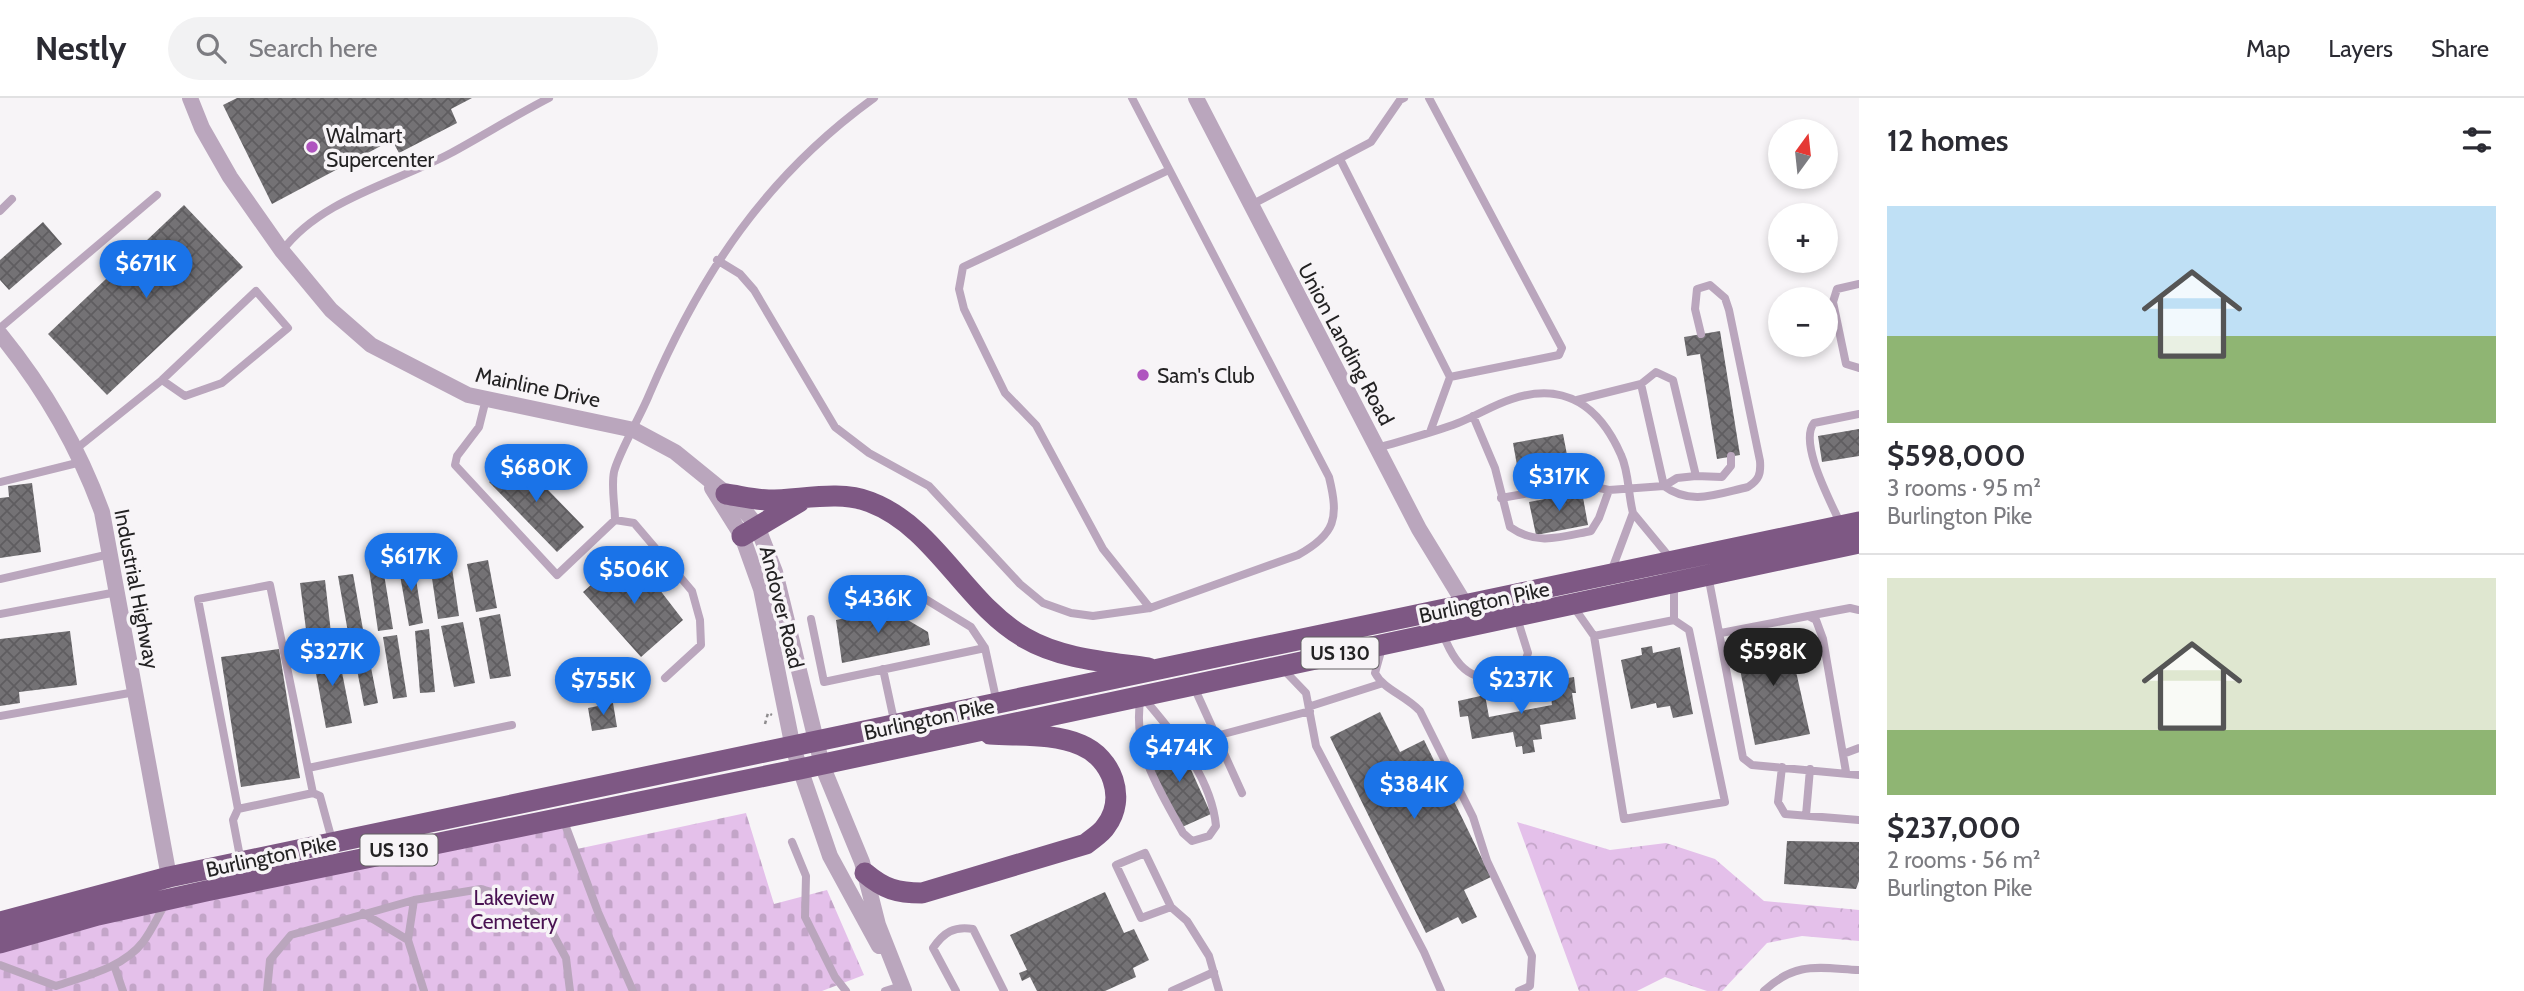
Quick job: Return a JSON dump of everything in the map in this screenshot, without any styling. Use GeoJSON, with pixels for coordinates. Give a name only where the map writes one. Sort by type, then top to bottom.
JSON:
{"type":"FeatureCollection","features":[{"type":"Feature","properties":{"kind":"highway"},"geometry":{"type":"LineString","coordinates":[[726,494],[767,500],[811,497],[867,500],[893,512],[914,530],[1003,623],[1024,638],[1072,656],[1161,671]]}},
{"type":"Feature","properties":{"kind":"highway"},"geometry":{"type":"LineString","coordinates":[[749,531],[811,497]]}},
{"type":"Feature","properties":{"kind":"highway","name":"Burlington Pike"},"geometry":{"type":"LineString","coordinates":[[0,943],[98,915],[562,816],[822,765],[1572,604],[1674,572],[1850,523]]}},
{"type":"Feature","properties":{"kind":"highway","name":"Burlington Pike"},"geometry":{"type":"LineString","coordinates":[[0,922],[169,877],[1610,575],[1674,572],[1708,575],[1859,543]]}},
{"type":"Feature","properties":{"kind":"highway"},"geometry":{"type":"LineString","coordinates":[[865,873],[881,886],[896,893],[922,893],[1086,844],[1107,826],[1117,799],[1113,779],[1104,762],[1082,745],[1056,738],[967,732]]}},
{"type":"Feature","properties":{"kind":"street","name":"Mainline Drive"},"geometry":{"type":"LineString","coordinates":[[190,98],[202,128],[230,177],[282,251],[331,310],[371,345],[468,395],[634,430],[675,452],[707,480]]}},
{"type":"Feature","properties":{"kind":"street","name":"Union Landing Road"},"geometry":{"type":"LineString","coordinates":[[1196,98],[1419,529],[1466,606]]}},
{"type":"Feature","properties":{"kind":"street","name":"Industrial Highway"},"geometry":{"type":"LineString","coordinates":[[0,334],[32,373],[80,455],[102,512],[169,877]]}},
{"type":"Feature","properties":{"kind":"street","name":"Andover Road"},"geometry":{"type":"LineString","coordinates":[[707,480],[726,494],[775,572],[822,765],[865,873],[887,952],[901,985]]}},
{"type":"Feature","properties":{"kind":"street","name":"Andover Road"},"geometry":{"type":"LineString","coordinates":[[707,480],[749,531],[793,748],[800,769],[830,856],[852,901],[901,985]]}},
{"type":"Feature","properties":{"kind":"lane"},"geometry":{"type":"LineString","coordinates":[[282,251],[297,232],[323,214],[451,153],[549,98]]}},
{"type":"Feature","properties":{"kind":"lane"},"geometry":{"type":"LineString","coordinates":[[486,399],[479,427],[457,456],[455,465],[557,575],[615,520],[614,472],[670,346],[717,260],[773,185],[798,160],[874,98]]}},
{"type":"Feature","properties":{"kind":"lane"},"geometry":{"type":"LineString","coordinates":[[717,260],[740,274],[754,290],[835,427],[869,453],[929,486],[1027,591],[1043,603],[1071,613],[1093,616],[1150,608],[1298,555],[1321,542],[1331,527],[1336,506],[1329,477],[1132,98]]}},
{"type":"Feature","properties":{"kind":"lane"},"geometry":{"type":"LineString","coordinates":[[1251,205],[1371,142],[1400,100],[1405,98]]}},
{"type":"Feature","properties":{"kind":"lane"},"geometry":{"type":"LineString","coordinates":[[1429,98],[1562,348],[1559,355],[1450,377]]}},
{"type":"Feature","properties":{"kind":"lane"},"geometry":{"type":"LineString","coordinates":[[1340,159],[1450,377],[1430,432]]}},
{"type":"Feature","properties":{"kind":"lane"},"geometry":{"type":"LineString","coordinates":[[1150,608],[1103,549],[1035,425],[1005,393],[964,309],[959,289],[963,267],[1169,170]]}},
{"type":"Feature","properties":{"kind":"lane"},"geometry":{"type":"LineString","coordinates":[[0,328],[157,195]]}},
{"type":"Feature","properties":{"kind":"lane"},"geometry":{"type":"LineString","coordinates":[[0,211],[12,199]]}},
{"type":"Feature","properties":{"kind":"lane"},"geometry":{"type":"LineString","coordinates":[[1859,284],[1837,289],[1833,302],[1846,364],[1859,368]]}},
{"type":"Feature","properties":{"kind":"lane"},"geometry":{"type":"LineString","coordinates":[[1641,384],[1664,486],[1676,495],[1695,499],[1748,487],[1761,475],[1729,310],[1725,298],[1710,285],[1697,289],[1694,296],[1701,334]]}},
{"type":"Feature","properties":{"kind":"lane"},"geometry":{"type":"LineString","coordinates":[[0,482],[80,455],[256,291],[288,328],[222,383],[185,396],[162,380]]}},
{"type":"Feature","properties":{"kind":"lane"},"geometry":{"type":"LineString","coordinates":[[1577,400],[1641,384],[1656,372],[1673,380],[1696,476]]}},
{"type":"Feature","properties":{"kind":"lane"},"geometry":{"type":"LineString","coordinates":[[1377,448],[1430,432],[1514,398],[1554,392],[1577,400],[1595,415],[1612,436],[1623,458],[1633,513],[1674,572],[1674,620]]}},
{"type":"Feature","properties":{"kind":"lane"},"geometry":{"type":"LineString","coordinates":[[1850,523],[1823,483],[1813,462],[1811,426],[1859,414]]}},
{"type":"Feature","properties":{"kind":"lane"},"geometry":{"type":"LineString","coordinates":[[1473,416],[1495,468],[1510,527],[1524,537],[1542,541],[1591,531],[1600,518],[1609,490]]}},
{"type":"Feature","properties":{"kind":"lane"},"geometry":{"type":"LineString","coordinates":[[1501,498],[1581,484],[1628,491],[1664,486],[1677,478],[1721,477],[1731,466],[1731,456]]}},
{"type":"Feature","properties":{"kind":"lane"},"geometry":{"type":"LineString","coordinates":[[1610,575],[1633,513]]}},
{"type":"Feature","properties":{"kind":"lane"},"geometry":{"type":"LineString","coordinates":[[615,520],[634,523],[692,591],[700,620],[701,645],[665,678]]}},
{"type":"Feature","properties":{"kind":"lane"},"geometry":{"type":"LineString","coordinates":[[0,579],[110,554]]}},
{"type":"Feature","properties":{"kind":"lane"},"geometry":{"type":"LineString","coordinates":[[1708,575],[1722,637],[1743,758],[1752,765],[1859,775]]}},
{"type":"Feature","properties":{"kind":"lane"},"geometry":{"type":"LineString","coordinates":[[241,863],[233,820],[238,809],[198,599],[270,585],[313,793]]}},
{"type":"Feature","properties":{"kind":"lane"},"geometry":{"type":"LineString","coordinates":[[0,614],[117,592]]}},
{"type":"Feature","properties":{"kind":"lane"},"geometry":{"type":"LineString","coordinates":[[922,597],[971,627],[985,648],[998,705]]}},
{"type":"Feature","properties":{"kind":"lane"},"geometry":{"type":"LineString","coordinates":[[1572,604],[1594,636],[1624,819],[1725,802],[1689,630],[1674,620],[1594,636]]}},
{"type":"Feature","properties":{"kind":"lane"},"geometry":{"type":"LineString","coordinates":[[1722,637],[1808,616],[1850,608],[1859,610]]}},
{"type":"Feature","properties":{"kind":"lane"},"geometry":{"type":"LineString","coordinates":[[1442,631],[1452,660],[1474,677],[1499,679],[1521,670],[1528,653],[1516,616]]}},
{"type":"Feature","properties":{"kind":"lane"},"geometry":{"type":"LineString","coordinates":[[1808,616],[1816,620],[1823,639],[1846,772]]}},
{"type":"Feature","properties":{"kind":"lane"},"geometry":{"type":"LineString","coordinates":[[811,619],[824,682],[985,648]]}},
{"type":"Feature","properties":{"kind":"lane"},"geometry":{"type":"LineString","coordinates":[[1384,644],[1374,673],[1380,684],[1407,697],[1420,711],[1473,817],[1487,861],[1532,956],[1530,986],[1519,991]]}},
{"type":"Feature","properties":{"kind":"lane"},"geometry":{"type":"LineString","coordinates":[[1280,666],[1307,693],[1316,746],[1424,952],[1441,991]]}},
{"type":"Feature","properties":{"kind":"lane"},"geometry":{"type":"LineString","coordinates":[[883,669],[895,726]]}},
{"type":"Feature","properties":{"kind":"lane"},"geometry":{"type":"LineString","coordinates":[[1193,684],[1242,793]]}},
{"type":"Feature","properties":{"kind":"lane"},"geometry":{"type":"LineString","coordinates":[[1216,736],[1380,684]]}},
{"type":"Feature","properties":{"kind":"lane"},"geometry":{"type":"LineString","coordinates":[[0,716],[135,692]]}},
{"type":"Feature","properties":{"kind":"lane"},"geometry":{"type":"LineString","coordinates":[[1141,695],[1177,734],[1215,807],[1216,826],[1209,836],[1192,841],[1183,833],[1143,754],[1138,737],[1141,695]]}},
{"type":"Feature","properties":{"kind":"lane"},"geometry":{"type":"LineString","coordinates":[[308,768],[512,725]]}},
{"type":"Feature","properties":{"kind":"lane"},"geometry":{"type":"LineString","coordinates":[[1843,754],[1859,748]]}},
{"type":"Feature","properties":{"kind":"lane"},"geometry":{"type":"LineString","coordinates":[[1782,767],[1780,808],[1786,814],[1859,820]]}},
{"type":"Feature","properties":{"kind":"lane"},"geometry":{"type":"LineString","coordinates":[[1806,815],[1810,769]]}},
{"type":"Feature","properties":{"kind":"lane"},"geometry":{"type":"LineString","coordinates":[[238,809],[313,793],[320,796],[332,843]]}},
{"type":"Feature","properties":{"kind":"lane"},"geometry":{"type":"LineString","coordinates":[[562,816],[598,912],[633,991]]}},
{"type":"Feature","properties":{"kind":"lane"},"geometry":{"type":"LineString","coordinates":[[792,842],[806,876],[805,917],[835,977],[846,991]]}},
{"type":"Feature","properties":{"kind":"lane"},"geometry":{"type":"LineString","coordinates":[[1171,907],[1141,918],[1116,865],[1145,853],[1171,907],[1187,922],[1209,956],[1219,991]]}},
{"type":"Feature","properties":{"kind":"lane"},"geometry":{"type":"LineString","coordinates":[[268,991],[270,960],[291,935],[414,900],[481,889],[513,898],[548,925],[566,958],[570,991]]}},
{"type":"Feature","properties":{"kind":"lane"},"geometry":{"type":"LineString","coordinates":[[0,965],[56,989],[114,965],[142,943],[168,900]]}},
{"type":"Feature","properties":{"kind":"lane"},"geometry":{"type":"LineString","coordinates":[[414,900],[408,940],[424,991]]}},
{"type":"Feature","properties":{"kind":"lane"},"geometry":{"type":"LineString","coordinates":[[363,913],[408,940]]}},
{"type":"Feature","properties":{"kind":"lane"},"geometry":{"type":"LineString","coordinates":[[956,991],[933,948],[942,935],[959,927],[973,929],[1004,991]]}},
{"type":"Feature","properties":{"kind":"lane"},"geometry":{"type":"LineString","coordinates":[[114,965],[123,991]]}},
{"type":"Feature","properties":{"kind":"lane"},"geometry":{"type":"LineString","coordinates":[[1764,991],[1783,973],[1816,968],[1859,970]]}},
{"type":"Feature","properties":{"kind":"lane"},"geometry":{"type":"LineString","coordinates":[[1172,991],[1214,972]]}},
{"type":"Feature","properties":{"kind":"lane"},"geometry":{"type":"LineString","coordinates":[[884,991],[901,985]]}},
{"type":"Feature","properties":{"kind":"path"},"geometry":{"type":"LineString","coordinates":[[765,724],[768,714]]}},
{"type":"Feature","properties":{"kind":"green space","name":"Lakeview Cemetery"},"geometry":{"type":"Polygon","coordinates":[[[746,813],[774,904],[827,890],[864,975],[822,991],[0,991],[0,943],[562,816],[577,849],[746,813]]]}},
{"type":"Feature","properties":{"kind":"green space"},"geometry":{"type":"Polygon","coordinates":[[[1517,822],[1610,850],[1666,843],[1715,859],[1764,901],[1859,910],[1859,941],[1802,936],[1767,943],[1722,991],[1707,991],[1665,977],[1637,991],[1579,991],[1517,822]]]}},
{"type":"Feature","properties":{"kind":"building","name":"Walmart Supercenter"},"geometry":{"type":"Polygon","coordinates":[[[237,98],[472,98],[451,109],[457,123],[399,153],[392,140],[272,204],[223,105],[237,98]]]}},
{"type":"Feature","properties":{"kind":"building"},"geometry":{"type":"Polygon","coordinates":[[[184,205],[243,267],[107,395],[48,334],[184,205]]]}},
{"type":"Feature","properties":{"kind":"building"},"geometry":{"type":"Polygon","coordinates":[[[43,222],[62,244],[9,290],[0,280],[0,260],[43,222]]]}},
{"type":"Feature","properties":{"kind":"building"},"geometry":{"type":"Polygon","coordinates":[[[1720,331],[1740,455],[1717,459],[1700,354],[1687,356],[1684,337],[1720,331]]]}},
{"type":"Feature","properties":{"kind":"building"},"geometry":{"type":"Polygon","coordinates":[[[1859,429],[1859,456],[1822,462],[1818,436],[1859,429]]]}},
{"type":"Feature","properties":{"kind":"building"},"geometry":{"type":"Polygon","coordinates":[[[1563,434],[1568,460],[1551,463],[1552,470],[1537,473],[1536,467],[1518,471],[1513,443],[1563,434]]]}},
{"type":"Feature","properties":{"kind":"building"},"geometry":{"type":"Polygon","coordinates":[[[516,457],[584,527],[557,552],[489,482],[516,457]]]}},
{"type":"Feature","properties":{"kind":"building"},"geometry":{"type":"Polygon","coordinates":[[[32,483],[41,552],[0,558],[0,498],[9,497],[8,486],[32,483]]]}},
{"type":"Feature","properties":{"kind":"building"},"geometry":{"type":"Polygon","coordinates":[[[1582,492],[1588,525],[1536,535],[1529,502],[1582,492]]]}},
{"type":"Feature","properties":{"kind":"building"},"geometry":{"type":"Polygon","coordinates":[[[450,554],[459,616],[438,619],[429,558],[450,554]]]}},
{"type":"Feature","properties":{"kind":"building"},"geometry":{"type":"Polygon","coordinates":[[[625,555],[646,578],[649,576],[683,620],[641,657],[583,592],[625,555]]]}},
{"type":"Feature","properties":{"kind":"building"},"geometry":{"type":"Polygon","coordinates":[[[488,560],[497,608],[476,612],[467,564],[488,560]]]}},
{"type":"Feature","properties":{"kind":"building"},"geometry":{"type":"Polygon","coordinates":[[[413,561],[423,623],[409,626],[398,564],[413,561]]]}},
{"type":"Feature","properties":{"kind":"building"},"geometry":{"type":"Polygon","coordinates":[[[383,568],[393,629],[378,631],[369,569],[383,568]]]}},
{"type":"Feature","properties":{"kind":"building"},"geometry":{"type":"Polygon","coordinates":[[[353,574],[364,635],[349,638],[338,576],[353,574]]]}},
{"type":"Feature","properties":{"kind":"building"},"geometry":{"type":"Polygon","coordinates":[[[325,580],[332,642],[308,645],[300,583],[325,580]]]}},
{"type":"Feature","properties":{"kind":"building"},"geometry":{"type":"Polygon","coordinates":[[[889,609],[928,632],[930,645],[842,663],[836,620],[889,609]]]}},
{"type":"Feature","properties":{"kind":"building"},"geometry":{"type":"Polygon","coordinates":[[[500,614],[511,676],[490,679],[479,618],[500,614]]]}},
{"type":"Feature","properties":{"kind":"building"},"geometry":{"type":"Polygon","coordinates":[[[463,622],[475,683],[454,687],[441,626],[463,622]]]}},
{"type":"Feature","properties":{"kind":"building"},"geometry":{"type":"Polygon","coordinates":[[[429,629],[435,692],[420,693],[415,631],[429,629]]]}},
{"type":"Feature","properties":{"kind":"building"},"geometry":{"type":"Polygon","coordinates":[[[70,631],[77,685],[19,692],[20,703],[0,706],[0,639],[70,631]]]}},
{"type":"Feature","properties":{"kind":"building"},"geometry":{"type":"Polygon","coordinates":[[[1792,632],[1800,666],[1795,667],[1810,734],[1755,745],[1736,649],[1743,648],[1743,642],[1792,632]]]}},
{"type":"Feature","properties":{"kind":"building"},"geometry":{"type":"Polygon","coordinates":[[[397,635],[407,697],[393,699],[383,637],[397,635]]]}},
{"type":"Feature","properties":{"kind":"building"},"geometry":{"type":"Polygon","coordinates":[[[366,642],[378,703],[364,706],[352,644],[366,642]]]}},
{"type":"Feature","properties":{"kind":"building"},"geometry":{"type":"Polygon","coordinates":[[[1652,646],[1653,653],[1680,647],[1693,714],[1673,718],[1670,706],[1657,708],[1656,703],[1631,709],[1621,660],[1642,655],[1641,648],[1652,646]]]}},
{"type":"Feature","properties":{"kind":"building"},"geometry":{"type":"Polygon","coordinates":[[[337,647],[352,723],[326,728],[312,652],[337,647]]]}},
{"type":"Feature","properties":{"kind":"building"},"geometry":{"type":"Polygon","coordinates":[[[279,649],[300,778],[241,787],[221,657],[279,649]]]}},
{"type":"Feature","properties":{"kind":"building"},"geometry":{"type":"Polygon","coordinates":[[[572,670],[591,677],[587,690],[567,684],[572,670]]]}},
{"type":"Feature","properties":{"kind":"building"},"geometry":{"type":"Polygon","coordinates":[[[1574,677],[1576,693],[1572,693],[1576,719],[1540,725],[1542,739],[1533,740],[1535,752],[1523,754],[1522,746],[1516,747],[1513,732],[1472,739],[1468,716],[1460,717],[1458,701],[1485,695],[1489,717],[1552,705],[1549,681],[1574,677]]]}},
{"type":"Feature","properties":{"kind":"building"},"geometry":{"type":"Polygon","coordinates":[[[613,703],[617,727],[592,731],[588,708],[613,703]]]}},
{"type":"Feature","properties":{"kind":"building"},"geometry":{"type":"Polygon","coordinates":[[[1380,712],[1400,752],[1424,740],[1491,877],[1464,890],[1477,917],[1462,924],[1458,917],[1426,933],[1330,737],[1380,712]]]}},
{"type":"Feature","properties":{"kind":"building"},"geometry":{"type":"Polygon","coordinates":[[[1178,741],[1211,814],[1180,828],[1147,755],[1178,741]]]}},
{"type":"Feature","properties":{"kind":"building"},"geometry":{"type":"Polygon","coordinates":[[[1787,841],[1859,842],[1859,881],[1856,889],[1784,884],[1787,841]]]}},
{"type":"Feature","properties":{"kind":"building"},"geometry":{"type":"Polygon","coordinates":[[[1105,892],[1124,933],[1134,929],[1149,960],[1133,968],[1136,977],[1105,991],[1037,991],[1030,977],[1022,981],[1019,973],[1027,970],[1010,935],[1105,892]]]}},
{"type":"Feature","properties":{"kind":"place","name":"Walmart Supercenter"},"geometry":{"type":"Point","coordinates":[312,147]}},
{"type":"Feature","properties":{"kind":"place","name":"Sam's Club"},"geometry":{"type":"Point","coordinates":[1143,375]}}]}
